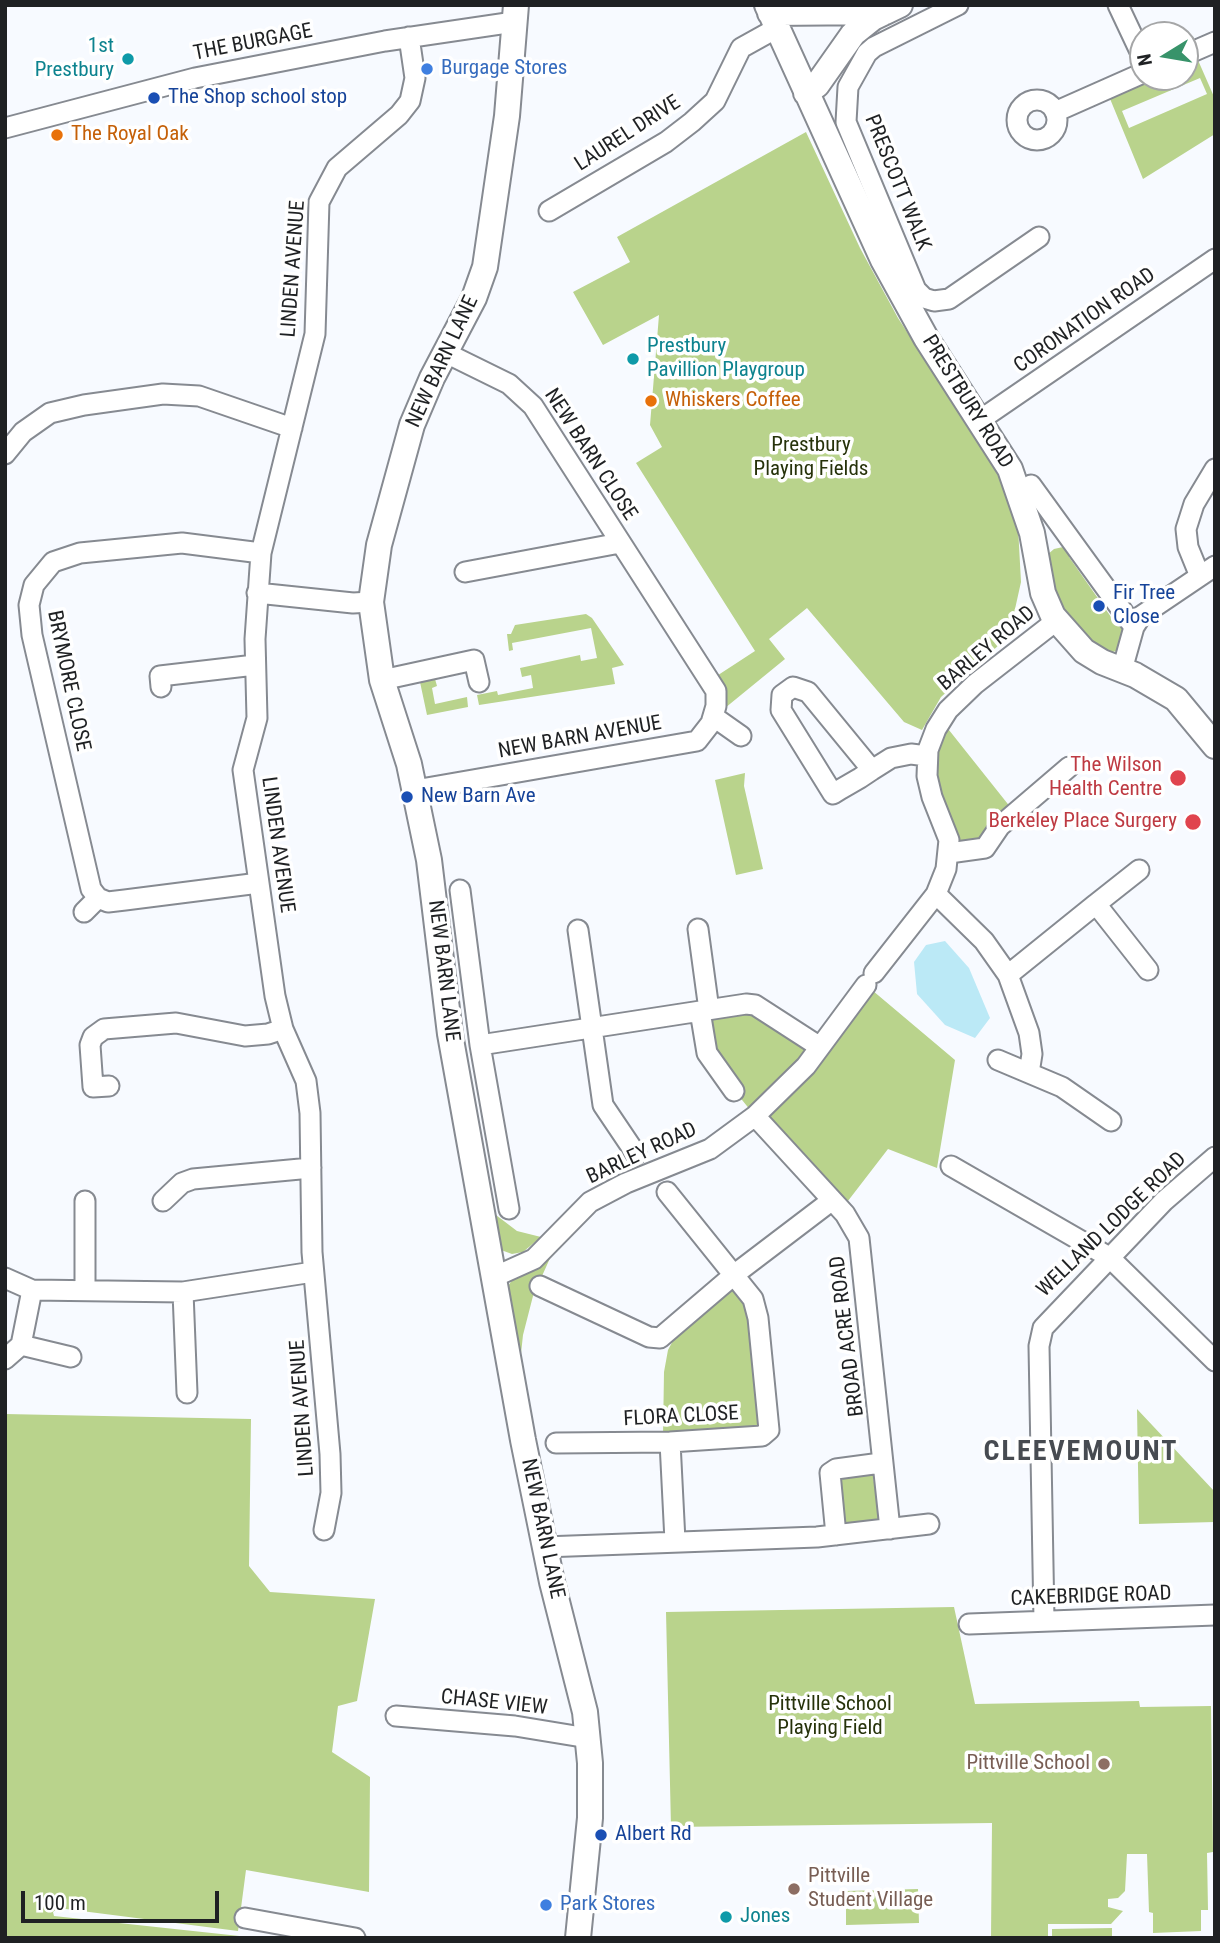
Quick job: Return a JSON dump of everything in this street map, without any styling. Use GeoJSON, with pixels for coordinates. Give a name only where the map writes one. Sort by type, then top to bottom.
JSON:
{"type":"FeatureCollection","features":[{"type":"Feature","properties":{"kind":"main road"},"geometry":{"type":"LineString","coordinates":[[771,16],[892,8]]}},
{"type":"Feature","properties":{"kind":"main road"},"geometry":{"type":"LineString","coordinates":[[806,93],[817,85],[853,34],[892,8]]}},
{"type":"Feature","properties":{"kind":"main road","name":"NEW BARN LANE"},"geometry":{"type":"LineString","coordinates":[[515,13],[508,116],[485,267],[469,310],[420,402],[379,545],[371,602],[382,680],[415,790],[431,872],[452,1046],[544,1547],[580,1686],[588,1738],[590,1818],[578,1938]]}},
{"type":"Feature","properties":{"kind":"main road","name":"PRESTBURY ROAD"},"geometry":{"type":"LineString","coordinates":[[771,16],[883,260],[926,338],[1010,469],[1034,542],[1043,593],[1056,621],[1084,651],[1176,699],[1215,746]]}},
{"type":"Feature","properties":{"kind":"street","name":"PRESCOTT WALK"},"geometry":{"type":"LineString","coordinates":[[958,5],[867,53],[855,69],[848,87],[846,122],[916,290],[924,298],[949,299],[1039,237]]}},
{"type":"Feature","properties":{"kind":"street"},"geometry":{"type":"LineString","coordinates":[[1118,5],[1129,28]]}},
{"type":"Feature","properties":{"kind":"street","name":"THE BURGAGE"},"geometry":{"type":"LineString","coordinates":[[5,128],[195,78],[409,37],[515,13]]}},
{"type":"Feature","properties":{"kind":"street","name":"LAUREL DRIVE"},"geometry":{"type":"LineString","coordinates":[[549,211],[666,142],[692,122],[715,101],[741,48],[771,16]]}},
{"type":"Feature","properties":{"kind":"street","name":"LINDEN AVENUE"},"geometry":{"type":"LineString","coordinates":[[324,1531],[331,1493],[331,1454],[313,1272],[308,1090],[283,1029],[275,996],[243,770],[257,718],[255,665],[261,553],[315,334],[319,202],[337,168],[399,115],[410,101],[415,78],[409,37]]}},
{"type":"Feature","properties":{"kind":"street"},"geometry":{"type":"LineString","coordinates":[[1055,112],[1129,79]]}},
{"type":"Feature","properties":{"kind":"street","name":"CORONATION ROAD"},"geometry":{"type":"LineString","coordinates":[[980,421],[1215,259]]}},
{"type":"Feature","properties":{"kind":"street","name":"NEW BARN CLOSE"},"geometry":{"type":"LineString","coordinates":[[446,353],[501,379],[526,397],[716,691],[713,717]]}},
{"type":"Feature","properties":{"kind":"street"},"geometry":{"type":"LineString","coordinates":[[5,454],[23,432],[50,414],[84,405],[163,394],[199,396],[292,428]]}},
{"type":"Feature","properties":{"kind":"street"},"geometry":{"type":"LineString","coordinates":[[1122,670],[1134,627],[1141,616],[1207,570],[1188,547],[1187,520],[1215,469]]}},
{"type":"Feature","properties":{"kind":"street"},"geometry":{"type":"LineString","coordinates":[[1031,485],[1134,627]]}},
{"type":"Feature","properties":{"kind":"street"},"geometry":{"type":"LineString","coordinates":[[1034,542],[1066,534]]}},
{"type":"Feature","properties":{"kind":"street","name":"BRYMORE CLOSE"},"geometry":{"type":"LineString","coordinates":[[259,883],[91,905],[91,889],[32,635],[29,606],[34,585],[53,562],[80,553],[182,543],[261,553]]}},
{"type":"Feature","properties":{"kind":"street","name":"NEW BARN CLOSE"},"geometry":{"type":"LineString","coordinates":[[465,572],[620,543]]}},
{"type":"Feature","properties":{"kind":"street"},"geometry":{"type":"LineString","coordinates":[[257,593],[353,603],[371,602]]}},
{"type":"Feature","properties":{"kind":"street","name":"BARLEY ROAD"},"geometry":{"type":"LineString","coordinates":[[494,1277],[534,1259],[590,1202],[626,1183],[710,1149],[755,1116],[806,1066],[936,894],[949,853],[946,830],[929,787],[928,756],[936,729],[948,710],[994,668],[1056,621]]}},
{"type":"Feature","properties":{"kind":"street"},"geometry":{"type":"LineString","coordinates":[[382,680],[474,660],[478,682]]}},
{"type":"Feature","properties":{"kind":"street"},"geometry":{"type":"LineString","coordinates":[[159,676],[255,665]]}},
{"type":"Feature","properties":{"kind":"street"},"geometry":{"type":"LineString","coordinates":[[872,770],[812,696],[793,687],[782,695],[781,710],[833,794],[897,756],[928,756]]}},
{"type":"Feature","properties":{"kind":"street"},"geometry":{"type":"LineString","coordinates":[[713,717],[741,736]]}},
{"type":"Feature","properties":{"kind":"street","name":"NEW BARN AVENUE"},"geometry":{"type":"LineString","coordinates":[[415,790],[696,741],[713,717]]}},
{"type":"Feature","properties":{"kind":"street"},"geometry":{"type":"LineString","coordinates":[[949,853],[972,852],[985,848],[1000,826],[1069,766]]}},
{"type":"Feature","properties":{"kind":"street"},"geometry":{"type":"LineString","coordinates":[[1008,975],[1139,870]]}},
{"type":"Feature","properties":{"kind":"street"},"geometry":{"type":"LineString","coordinates":[[460,890],[480,1045],[509,1209]]}},
{"type":"Feature","properties":{"kind":"street"},"geometry":{"type":"LineString","coordinates":[[936,894],[984,941],[1008,975],[1029,1033],[1032,1054],[1029,1073]]}},
{"type":"Feature","properties":{"kind":"street"},"geometry":{"type":"LineString","coordinates":[[1096,904],[1148,971]]}},
{"type":"Feature","properties":{"kind":"street"},"geometry":{"type":"LineString","coordinates":[[698,929],[707,1053],[734,1091]]}},
{"type":"Feature","properties":{"kind":"street"},"geometry":{"type":"LineString","coordinates":[[578,930],[603,1105],[636,1154]]}},
{"type":"Feature","properties":{"kind":"street"},"geometry":{"type":"LineString","coordinates":[[480,1045],[592,1026],[755,1005],[820,1047]]}},
{"type":"Feature","properties":{"kind":"street"},"geometry":{"type":"LineString","coordinates":[[109,1086],[93,1087],[91,1041],[104,1029],[176,1023],[257,1036],[283,1029]]}},
{"type":"Feature","properties":{"kind":"street"},"geometry":{"type":"LineString","coordinates":[[998,1060],[1062,1087],[1111,1121]]}},
{"type":"Feature","properties":{"kind":"street","name":"BROAD ACRE ROAD"},"geometry":{"type":"LineString","coordinates":[[755,1116],[847,1217],[859,1238],[882,1432],[881,1463],[890,1529]]}},
{"type":"Feature","properties":{"kind":"street","name":"WELLAND LODGE ROAD"},"geometry":{"type":"LineString","coordinates":[[1044,1620],[1040,1337],[1052,1315],[1164,1201],[1215,1157]]}},
{"type":"Feature","properties":{"kind":"street"},"geometry":{"type":"LineString","coordinates":[[951,1166],[1109,1257],[1215,1361]]}},
{"type":"Feature","properties":{"kind":"street"},"geometry":{"type":"LineString","coordinates":[[163,1201],[181,1183],[194,1179],[311,1168]]}},
{"type":"Feature","properties":{"kind":"street"},"geometry":{"type":"LineString","coordinates":[[667,1192],[736,1274]]}},
{"type":"Feature","properties":{"kind":"street"},"geometry":{"type":"LineString","coordinates":[[85,1201],[85,1289]]}},
{"type":"Feature","properties":{"kind":"street"},"geometry":{"type":"LineString","coordinates":[[540,1286],[656,1339],[667,1335],[693,1308],[831,1201]]}},
{"type":"Feature","properties":{"kind":"street"},"geometry":{"type":"LineString","coordinates":[[5,1278],[32,1290],[183,1292],[313,1272]]}},
{"type":"Feature","properties":{"kind":"street","name":"FLORA CLOSE"},"geometry":{"type":"LineString","coordinates":[[556,1443],[762,1436],[769,1430],[757,1311],[753,1299],[736,1274]]}},
{"type":"Feature","properties":{"kind":"street"},"geometry":{"type":"LineString","coordinates":[[5,1359],[21,1345],[32,1290]]}},
{"type":"Feature","properties":{"kind":"street"},"geometry":{"type":"LineString","coordinates":[[183,1292],[187,1393]]}},
{"type":"Feature","properties":{"kind":"street"},"geometry":{"type":"LineString","coordinates":[[21,1345],[71,1357]]}},
{"type":"Feature","properties":{"kind":"street"},"geometry":{"type":"LineString","coordinates":[[670,1441],[674,1541]]}},
{"type":"Feature","properties":{"kind":"street"},"geometry":{"type":"LineString","coordinates":[[836,1535],[830,1473],[836,1469],[881,1463]]}},
{"type":"Feature","properties":{"kind":"street"},"geometry":{"type":"LineString","coordinates":[[544,1547],[836,1535],[929,1524]]}},
{"type":"Feature","properties":{"kind":"street","name":"CAKEBRIDGE ROAD"},"geometry":{"type":"LineString","coordinates":[[969,1624],[1215,1615]]}},
{"type":"Feature","properties":{"kind":"street","name":"CHASE VIEW"},"geometry":{"type":"LineString","coordinates":[[396,1716],[515,1726],[588,1738]]}},
{"type":"Feature","properties":{"kind":"street"},"geometry":{"type":"LineString","coordinates":[[245,1918],[355,1938]]}},
{"type":"Feature","properties":{"kind":"green space"},"geometry":{"type":"Polygon","coordinates":[[[1199,62],[1215,99],[1215,134],[1143,179],[1106,89],[1129,82],[1129,91],[1169,91],[1122,111],[1129,128],[1207,94],[1199,78],[1199,62]]]}},
{"type":"Feature","properties":{"kind":"green space","name":"Prestbury Playing Fields"},"geometry":{"type":"Polygon","coordinates":[[[806,132],[860,248],[898,318],[999,474],[1018,527],[1021,582],[1009,636],[941,697],[922,730],[904,722],[807,608],[769,639],[785,659],[714,717],[709,681],[755,651],[636,463],[662,447],[650,425],[659,315],[603,345],[573,292],[630,262],[617,237],[806,132]]]}},
{"type":"Feature","properties":{"kind":"green space"},"geometry":{"type":"Polygon","coordinates":[[[1054,549],[1068,549],[1071,554],[1069,557],[1116,624],[1121,622],[1126,628],[1120,650],[1109,653],[1093,644],[1074,627],[1055,597],[1047,555],[1054,549]]]}},
{"type":"Feature","properties":{"kind":"green space"},"geometry":{"type":"Polygon","coordinates":[[[586,614],[592,618],[624,665],[612,668],[615,684],[479,705],[477,695],[497,691],[498,695],[533,688],[531,675],[522,677],[520,668],[580,655],[581,661],[597,658],[591,628],[512,643],[513,650],[509,651],[507,634],[511,634],[515,625],[586,614]]]}},
{"type":"Feature","properties":{"kind":"green space"},"geometry":{"type":"Polygon","coordinates":[[[435,679],[437,686],[432,688],[435,704],[467,697],[468,707],[427,715],[420,682],[435,679]]]}},
{"type":"Feature","properties":{"kind":"green space"},"geometry":{"type":"Polygon","coordinates":[[[941,720],[1015,813],[985,848],[949,853],[932,797],[941,720]]]}},
{"type":"Feature","properties":{"kind":"green space"},"geometry":{"type":"Polygon","coordinates":[[[745,773],[744,786],[763,869],[736,875],[715,780],[745,773]]]}},
{"type":"Feature","properties":{"kind":"green space"},"geometry":{"type":"Polygon","coordinates":[[[866,985],[955,1060],[937,1168],[888,1149],[841,1210],[755,1116],[713,1064],[700,1011],[746,1004],[820,1047],[866,985]]]}},
{"type":"Feature","properties":{"kind":"green space"},"geometry":{"type":"Polygon","coordinates":[[[492,1212],[517,1231],[541,1237],[523,1252],[512,1254],[501,1250],[492,1212]]]}},
{"type":"Feature","properties":{"kind":"green space"},"geometry":{"type":"Polygon","coordinates":[[[551,1256],[533,1296],[523,1335],[519,1372],[505,1291],[512,1280],[551,1256]]]}},
{"type":"Feature","properties":{"kind":"green space"},"geometry":{"type":"Polygon","coordinates":[[[733,1286],[748,1298],[760,1426],[754,1429],[663,1435],[664,1372],[668,1350],[676,1335],[733,1286]]]}},
{"type":"Feature","properties":{"kind":"green space"},"geometry":{"type":"Polygon","coordinates":[[[1137,1409],[1215,1492],[1215,1522],[1139,1524],[1137,1409]]]}},
{"type":"Feature","properties":{"kind":"green space"},"geometry":{"type":"Polygon","coordinates":[[[5,1414],[251,1419],[249,1566],[270,1592],[375,1599],[357,1701],[338,1706],[332,1752],[370,1777],[369,1892],[246,1870],[238,1931],[58,1908],[53,1912],[54,1916],[258,1938],[5,1938],[5,1414]]]}},
{"type":"Feature","properties":{"kind":"green space"},"geometry":{"type":"Polygon","coordinates":[[[873,1475],[879,1519],[843,1523],[838,1484],[843,1479],[873,1475]]]}},
{"type":"Feature","properties":{"kind":"green space","name":"Pittville School Playing Field"},"geometry":{"type":"Polygon","coordinates":[[[954,1607],[975,1704],[1139,1701],[1140,1707],[1211,1706],[1213,1852],[1207,1853],[1208,1910],[1201,1910],[1201,1931],[1153,1933],[1153,1913],[1149,1912],[1147,1854],[1127,1854],[1125,1891],[1118,1898],[1108,1899],[1108,1907],[1123,1911],[1111,1924],[1048,1924],[1048,1938],[991,1938],[992,1823],[671,1827],[666,1612],[954,1607]]]}},
{"type":"Feature","properties":{"kind":"green space"},"geometry":{"type":"Polygon","coordinates":[[[918,1889],[919,1923],[846,1925],[846,1891],[918,1889]]]}},
{"type":"Feature","properties":{"kind":"green space"},"geometry":{"type":"Polygon","coordinates":[[[1112,1928],[1112,1938],[1052,1938],[1052,1929],[1112,1928]]]}},
{"type":"Feature","properties":{"kind":"water"},"geometry":{"type":"Polygon","coordinates":[[[945,941],[969,968],[990,1018],[975,1038],[945,1025],[917,994],[914,962],[926,945],[945,941]]]}},
{"type":"Feature","properties":{"kind":"place","name":"1st Prestbury"},"geometry":{"type":"Point","coordinates":[128,59]}},
{"type":"Feature","properties":{"kind":"place","name":"Burgage Stores"},"geometry":{"type":"Point","coordinates":[427,69]}},
{"type":"Feature","properties":{"kind":"place","name":"The Shop school stop"},"geometry":{"type":"Point","coordinates":[154,98]}},
{"type":"Feature","properties":{"kind":"place","name":"The Royal Oak"},"geometry":{"type":"Point","coordinates":[57,135]}},
{"type":"Feature","properties":{"kind":"place","name":"Prestbury Pavillion Playgroup"},"geometry":{"type":"Point","coordinates":[633,359]}},
{"type":"Feature","properties":{"kind":"place","name":"Whiskers Coffee"},"geometry":{"type":"Point","coordinates":[651,401]}},
{"type":"Feature","properties":{"kind":"place","name":"Fir Tree Close"},"geometry":{"type":"Point","coordinates":[1099,606]}},
{"type":"Feature","properties":{"kind":"place","name":"The Wilson Health Centre"},"geometry":{"type":"Point","coordinates":[1178,778]}},
{"type":"Feature","properties":{"kind":"place","name":"New Barn Ave"},"geometry":{"type":"Point","coordinates":[407,797]}},
{"type":"Feature","properties":{"kind":"place","name":"Berkeley Place Surgery"},"geometry":{"type":"Point","coordinates":[1193,822]}},
{"type":"Feature","properties":{"kind":"place","name":"Pittville School"},"geometry":{"type":"Point","coordinates":[1104,1764]}},
{"type":"Feature","properties":{"kind":"place","name":"Albert Rd"},"geometry":{"type":"Point","coordinates":[601,1835]}},
{"type":"Feature","properties":{"kind":"place","name":"Pittville Student Village"},"geometry":{"type":"Point","coordinates":[794,1889]}},
{"type":"Feature","properties":{"kind":"place","name":"Park Stores"},"geometry":{"type":"Point","coordinates":[546,1905]}},
{"type":"Feature","properties":{"kind":"place","name":"Jones"},"geometry":{"type":"Point","coordinates":[726,1917]}},
{"type":"Feature","properties":{"kind":"district","name":"CLEEVEMOUNT"},"geometry":{"type":"Point","coordinates":[1081,1453]}}]}
